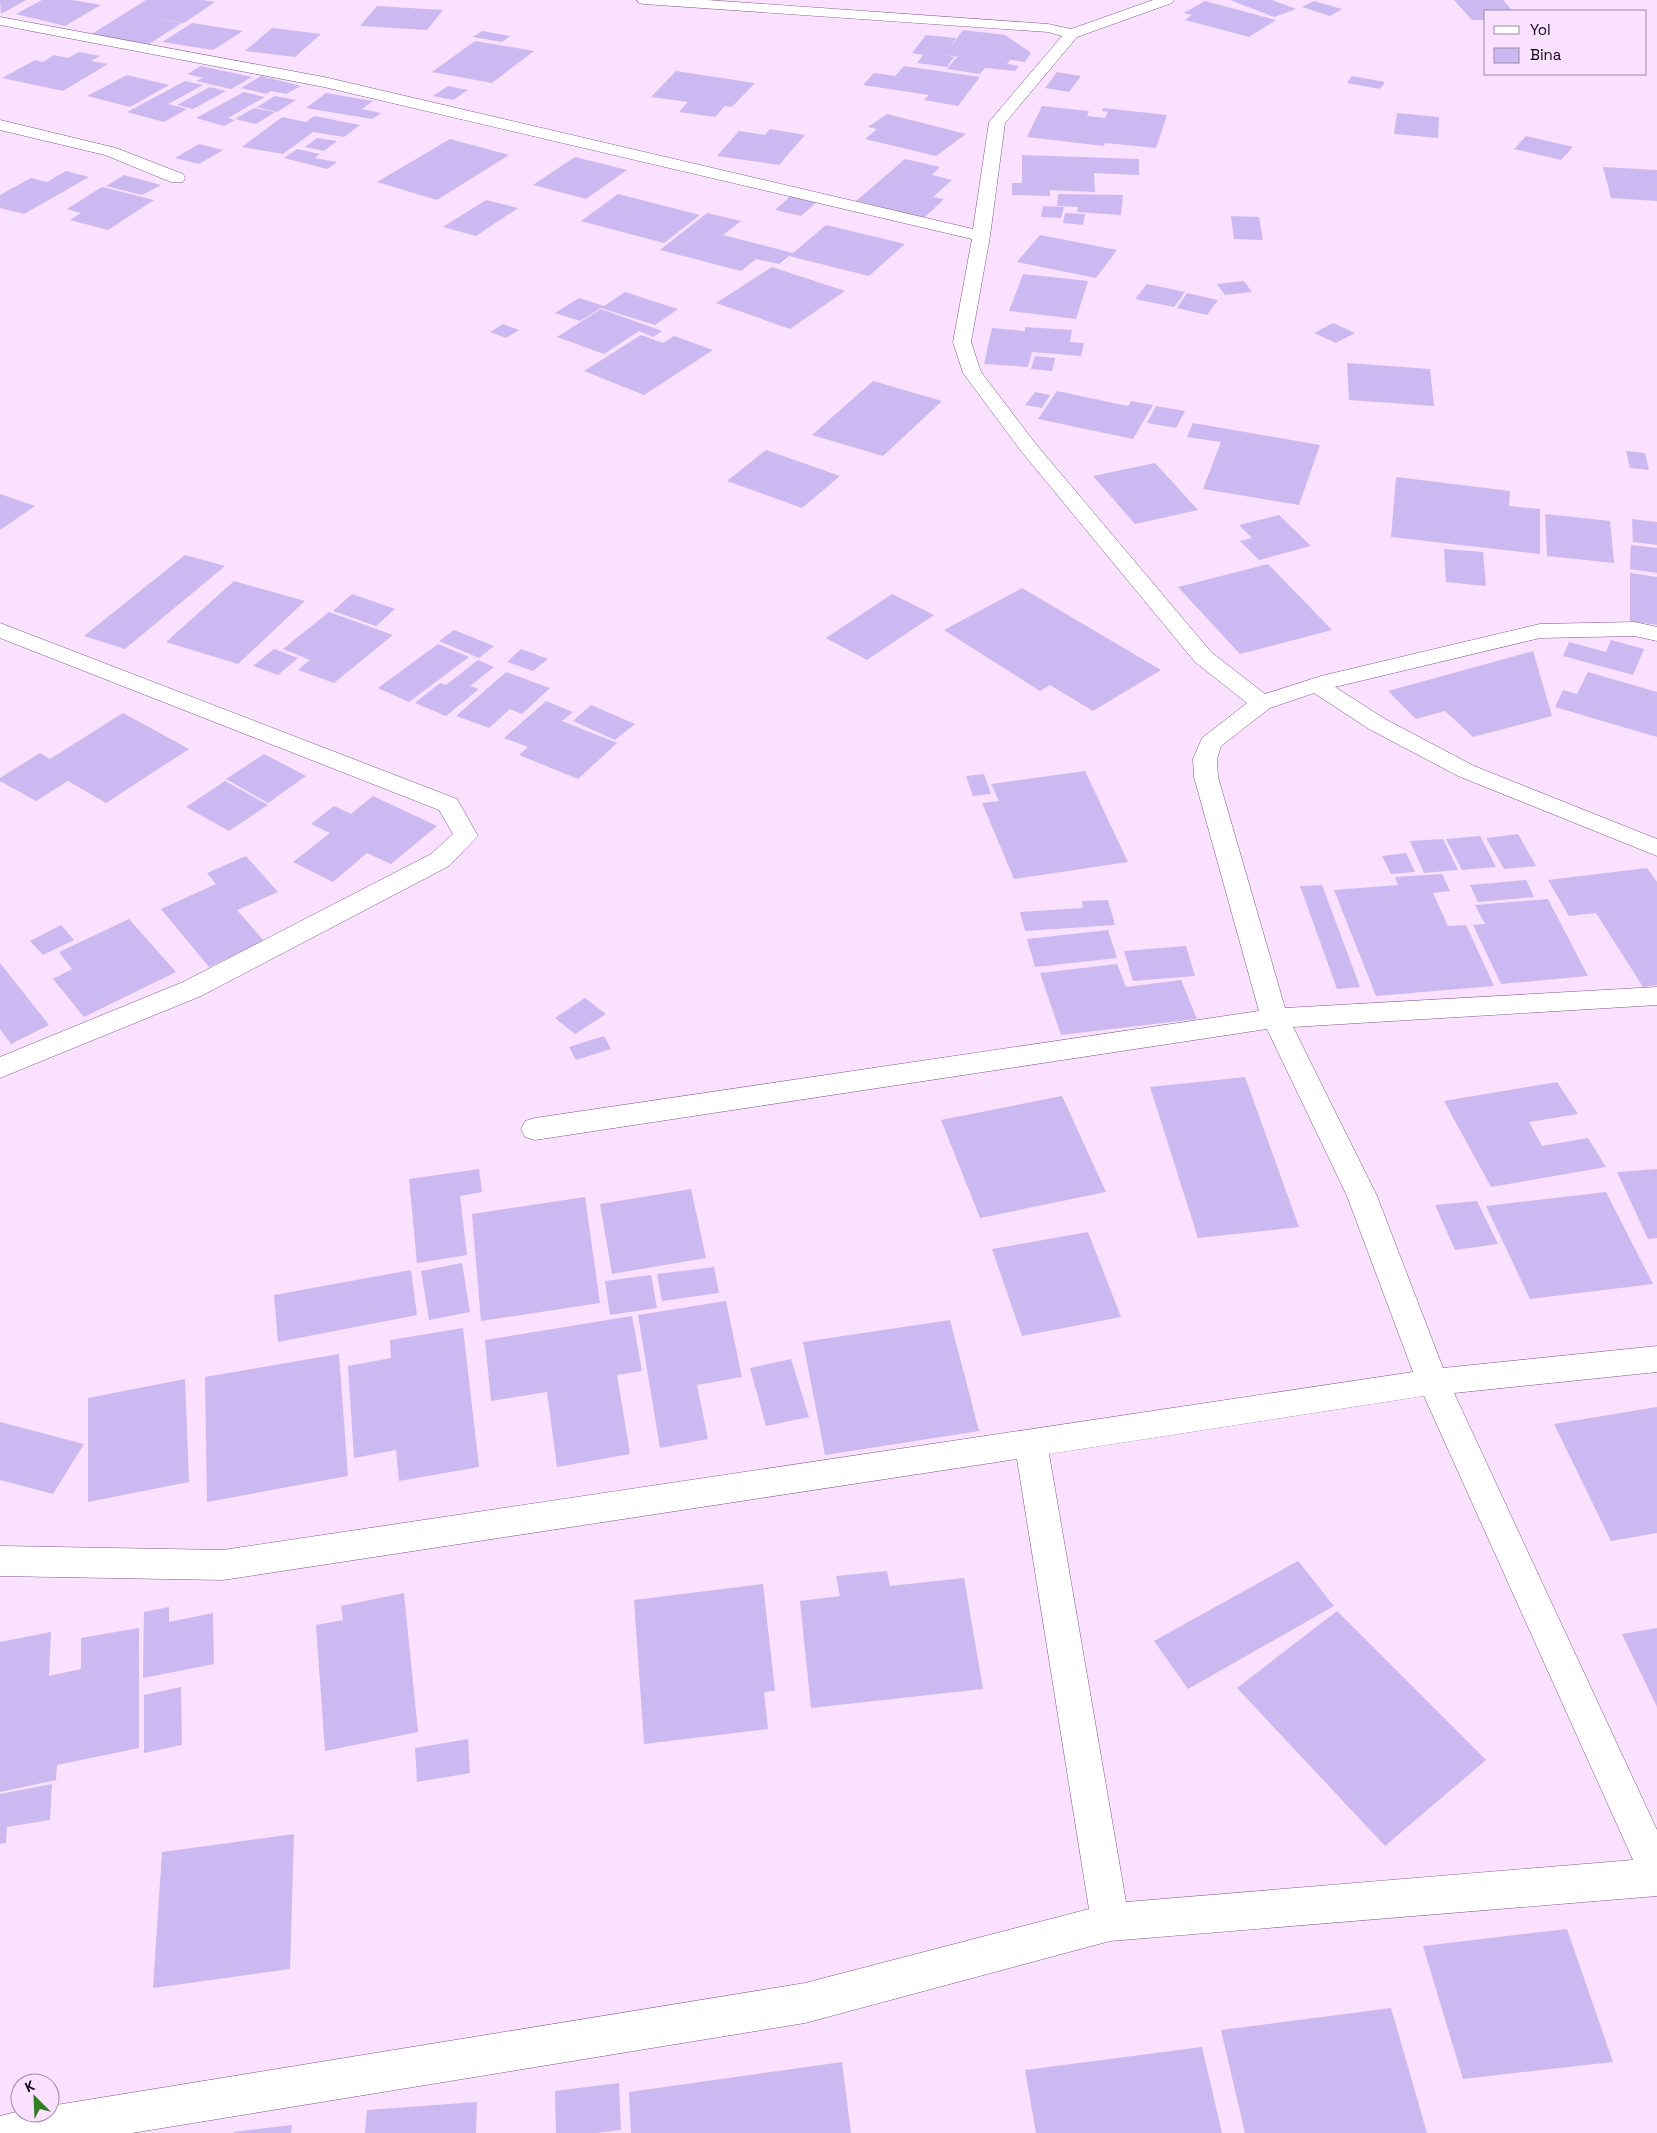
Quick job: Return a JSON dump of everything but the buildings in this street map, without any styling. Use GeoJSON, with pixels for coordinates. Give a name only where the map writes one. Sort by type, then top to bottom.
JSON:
{"type":"FeatureCollection","features":[{"type":"Feature","properties":{"kind":"street"},"geometry":{"type":"LineString","coordinates":[[644,0],[1048,28],[1072,34]]}},
{"type":"Feature","properties":{"kind":"street"},"geometry":{"type":"LineString","coordinates":[[1167,0],[1072,34],[997,122],[981,236],[962,342],[972,373],[1028,447],[1203,657],[1262,704]]}},
{"type":"Feature","properties":{"kind":"street"},"geometry":{"type":"LineString","coordinates":[[1112,5],[1128,15]]}},
{"type":"Feature","properties":{"kind":"street"},"geometry":{"type":"LineString","coordinates":[[0,21],[324,82],[981,236]]}},
{"type":"Feature","properties":{"kind":"street"},"geometry":{"type":"LineString","coordinates":[[0,125],[110,151],[177,178]]}},
{"type":"Feature","properties":{"kind":"street"},"geometry":{"type":"LineString","coordinates":[[1657,634],[1635,629],[1540,631],[1397,664],[1317,685],[1262,704],[1210,743],[1205,759],[1206,777],[1275,1018],[1362,1196],[1433,1382],[1657,1872]]}},
{"type":"Feature","properties":{"kind":"street"},"geometry":{"type":"LineString","coordinates":[[0,630],[448,805],[466,836],[440,860],[192,989],[0,1068]]}},
{"type":"Feature","properties":{"kind":"street"},"geometry":{"type":"LineString","coordinates":[[1317,685],[1377,724],[1466,771],[1657,848]]}},
{"type":"Feature","properties":{"kind":"street"},"geometry":{"type":"LineString","coordinates":[[535,1129],[1275,1018],[1657,996]]}},
{"type":"Feature","properties":{"kind":"street"},"geometry":{"type":"LineString","coordinates":[[0,1561],[223,1565],[1433,1382],[1657,1359]]}},
{"type":"Feature","properties":{"kind":"street"},"geometry":{"type":"LineString","coordinates":[[1031,1442],[1110,1922]]}},
{"type":"Feature","properties":{"kind":"street"},"geometry":{"type":"LineString","coordinates":[[8,2133],[805,2003],[1110,1922],[1657,1877]]}}]}
